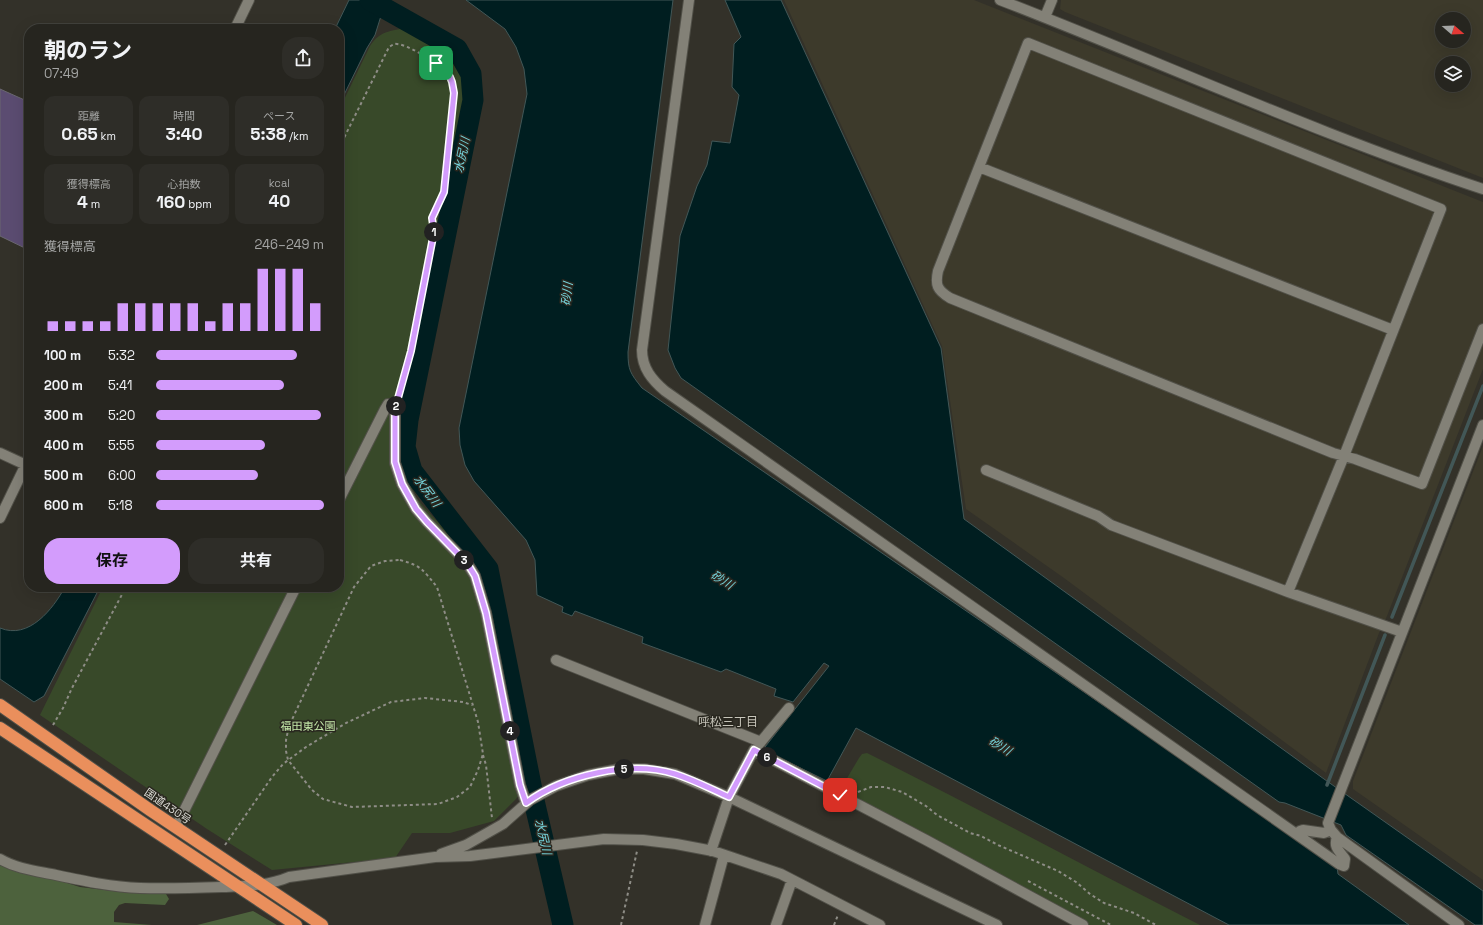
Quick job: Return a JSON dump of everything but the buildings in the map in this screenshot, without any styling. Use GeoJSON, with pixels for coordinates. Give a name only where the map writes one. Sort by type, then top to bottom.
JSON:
{"type":"FeatureCollection","features":[{"type":"Feature","properties":{"kind":"highway","name":"国道430号"},"geometry":{"type":"LineString","coordinates":[[0,705],[176,827],[322,925]]}},
{"type":"Feature","properties":{"kind":"highway"},"geometry":{"type":"LineString","coordinates":[[0,728],[296,925]]}},
{"type":"Feature","properties":{"kind":"street"},"geometry":{"type":"LineString","coordinates":[[237,24],[249,0]]}},
{"type":"Feature","properties":{"kind":"street"},"geometry":{"type":"LineString","coordinates":[[689,0],[642,350],[644,363],[650,376],[665,391],[1339,864],[1344,866],[1345,859],[1337,849],[1332,830],[1346,776],[1398,630],[1483,425]]}},
{"type":"Feature","properties":{"kind":"street"},"geometry":{"type":"LineString","coordinates":[[1000,0],[1393,157],[1483,189]]}},
{"type":"Feature","properties":{"kind":"street"},"geometry":{"type":"LineString","coordinates":[[1045,17],[1052,0]]}},
{"type":"Feature","properties":{"kind":"street"},"geometry":{"type":"LineString","coordinates":[[1288,592],[1344,456],[1441,209],[1028,43],[938,271],[936,281],[941,292],[958,301],[1325,450],[1344,456],[1422,484],[1483,328]]}},
{"type":"Feature","properties":{"kind":"street"},"geometry":{"type":"LineString","coordinates":[[980,167],[1393,330]]}},
{"type":"Feature","properties":{"kind":"street"},"geometry":{"type":"LineString","coordinates":[[344,490],[384,409],[388,404],[392,405],[395,409],[395,462],[402,484],[416,509],[467,563],[475,576],[486,613],[520,785],[528,801]]}},
{"type":"Feature","properties":{"kind":"street"},"geometry":{"type":"LineString","coordinates":[[0,453],[24,461]]}},
{"type":"Feature","properties":{"kind":"street"},"geometry":{"type":"LineString","coordinates":[[0,518],[24,468]]}},
{"type":"Feature","properties":{"kind":"street"},"geometry":{"type":"LineString","coordinates":[[986,470],[1098,516],[1111,526],[1288,592],[1398,630]]}},
{"type":"Feature","properties":{"kind":"street"},"geometry":{"type":"LineString","coordinates":[[176,827],[294,592]]}},
{"type":"Feature","properties":{"kind":"street"},"geometry":{"type":"LineString","coordinates":[[556,660],[760,742]]}},
{"type":"Feature","properties":{"kind":"street"},"geometry":{"type":"LineString","coordinates":[[711,851],[729,797],[754,750],[789,708]]}},
{"type":"Feature","properties":{"kind":"street"},"geometry":{"type":"LineString","coordinates":[[754,750],[1084,925]]}},
{"type":"Feature","properties":{"kind":"street"},"geometry":{"type":"LineString","coordinates":[[435,856],[466,845],[494,829],[502,824],[528,801],[540,794],[588,775],[619,769],[644,769],[675,774],[729,797],[997,925]]}},
{"type":"Feature","properties":{"kind":"street"},"geometry":{"type":"LineString","coordinates":[[1297,834],[1303,830],[1324,833],[1332,830]]}},
{"type":"Feature","properties":{"kind":"street"},"geometry":{"type":"LineString","coordinates":[[1332,830],[1459,925]]}},
{"type":"Feature","properties":{"kind":"street"},"geometry":{"type":"LineString","coordinates":[[0,859],[27,869],[111,886],[154,888],[239,887],[279,881],[289,877],[435,856],[470,856],[604,839],[639,840],[676,844],[711,851],[781,874],[880,925]]}},
{"type":"Feature","properties":{"kind":"street"},"geometry":{"type":"LineString","coordinates":[[705,925],[724,855]]}},
{"type":"Feature","properties":{"kind":"street"},"geometry":{"type":"LineString","coordinates":[[776,925],[792,880]]}},
{"type":"Feature","properties":{"kind":"path"},"geometry":{"type":"LineString","coordinates":[[344,138],[389,47],[394,44],[402,45],[436,63],[450,77],[454,93],[444,192],[432,218],[434,232],[411,351],[395,409]]}},
{"type":"Feature","properties":{"kind":"path"},"geometry":{"type":"LineString","coordinates":[[483,754],[478,770],[470,787],[457,797],[438,804],[375,807],[352,807],[323,799],[312,790],[288,760],[286,740],[289,726],[354,587],[371,566],[385,561],[400,560],[416,564],[423,569],[436,587],[478,722],[486,766],[494,829]]}},
{"type":"Feature","properties":{"kind":"path"},"geometry":{"type":"LineString","coordinates":[[53,725],[64,708],[72,688],[123,592]]}},
{"type":"Feature","properties":{"kind":"path"},"geometry":{"type":"LineString","coordinates":[[224,846],[272,777],[288,760],[306,746],[346,723],[391,702],[425,698],[463,702],[472,705]]}},
{"type":"Feature","properties":{"kind":"path"},"geometry":{"type":"LineString","coordinates":[[860,791],[871,787],[885,787],[902,792],[926,806],[937,815],[970,833],[980,836],[1058,871],[1104,902],[1134,913],[1156,925]]}},
{"type":"Feature","properties":{"kind":"path"},"geometry":{"type":"LineString","coordinates":[[621,925],[639,840]]}},
{"type":"Feature","properties":{"kind":"shaded area"},"geometry":{"type":"Polygon","coordinates":[[[784,0],[974,0],[1483,202],[1483,369],[1387,616],[1379,633],[1326,773],[1064,578],[966,509],[942,346],[784,0]]]}},
{"type":"Feature","properties":{"kind":"shaded area"},"geometry":{"type":"Polygon","coordinates":[[[1061,0],[1483,0],[1483,178],[1060,9],[1061,0]]]}},
{"type":"Feature","properties":{"kind":"shaded area"},"geometry":{"type":"Polygon","coordinates":[[[1483,446],[1483,880],[1353,789],[1353,781],[1483,446]]]}},
{"type":"Feature","properties":{"kind":"green space","name":"福田東公園"},"geometry":{"type":"Polygon","coordinates":[[[400,29],[427,39],[445,51],[460,65],[468,88],[401,423],[398,449],[403,468],[416,497],[465,552],[479,571],[490,608],[526,779],[525,786],[516,799],[494,821],[450,833],[412,833],[395,858],[272,870],[207,829],[40,715],[101,592],[344,592],[344,100],[370,46],[376,38],[390,31],[400,29]]]}},
{"type":"Feature","properties":{"kind":"green space"},"geometry":{"type":"Polygon","coordinates":[[[867,753],[951,795],[1200,925],[1089,925],[1027,893],[1015,885],[1015,882],[840,793],[840,790],[859,758],[862,754],[867,753]]]}},
{"type":"Feature","properties":{"kind":"green space"},"geometry":{"type":"Polygon","coordinates":[[[0,862],[80,887],[122,892],[166,894],[169,899],[165,905],[125,903],[119,905],[114,912],[114,922],[152,925],[0,925],[0,862]]]}},
{"type":"Feature","properties":{"kind":"green space"},"geometry":{"type":"Polygon","coordinates":[[[253,911],[277,925],[197,925],[253,911]]]}},
{"type":"Feature","properties":{"kind":"water"},"geometry":{"type":"Polygon","coordinates":[[[349,0],[386,0],[375,35],[344,95],[344,24],[337,24],[349,0]]]}},
{"type":"Feature","properties":{"kind":"water","name":"砂川"},"geometry":{"type":"Polygon","coordinates":[[[466,0],[673,0],[628,352],[630,371],[642,388],[1337,866],[1338,874],[1409,925],[1229,925],[856,728],[827,781],[766,751],[765,747],[829,666],[824,663],[793,702],[774,696],[776,689],[726,669],[721,672],[642,643],[643,637],[575,611],[572,616],[562,612],[563,607],[537,595],[535,560],[526,540],[474,481],[465,465],[460,445],[459,428],[527,94],[524,69],[516,47],[505,29],[466,0]]]}},
{"type":"Feature","properties":{"kind":"water"},"geometry":{"type":"Polygon","coordinates":[[[725,0],[781,0],[941,348],[964,519],[1324,779],[1483,891],[1483,925],[1475,925],[1346,835],[1341,825],[1279,802],[681,378],[675,368],[668,350],[680,236],[697,186],[707,165],[712,141],[730,143],[739,95],[732,87],[734,44],[741,37],[725,0]]]}},
{"type":"Feature","properties":{"kind":"water"},"geometry":{"type":"Polygon","coordinates":[[[62,592],[97,592],[44,696],[34,702],[0,679],[0,628],[11,631],[21,630],[30,626],[47,613],[62,592]]]}},
{"type":"Feature","properties":{"kind":"waterway","name":"水尻川"},"geometry":{"type":"LineString","coordinates":[[370,0],[457,49],[471,74],[473,100],[408,420],[405,447],[412,471],[488,569],[535,805],[563,925]]}},
{"type":"Feature","properties":{"kind":"waterway"},"geometry":{"type":"LineString","coordinates":[[1392,617],[1483,386]]}},
{"type":"Feature","properties":{"kind":"waterway"},"geometry":{"type":"LineString","coordinates":[[1327,785],[1385,635]]}},
{"type":"Feature","properties":{"kind":"district","name":"呼松三丁目"},"geometry":{"type":"Point","coordinates":[728,722]}},
{"type":"Feature","properties":{"kind":"route"},"geometry":{"type":"LineString","coordinates":[[436,63],[450,77],[454,93],[444,192],[432,218],[434,232],[411,351],[395,409],[395,462],[402,484],[416,509],[467,563],[475,576],[486,613],[512,737],[520,785],[526,803],[556,786],[588,775],[619,769],[644,769],[675,774],[729,797],[754,750],[840,795]]}}]}
